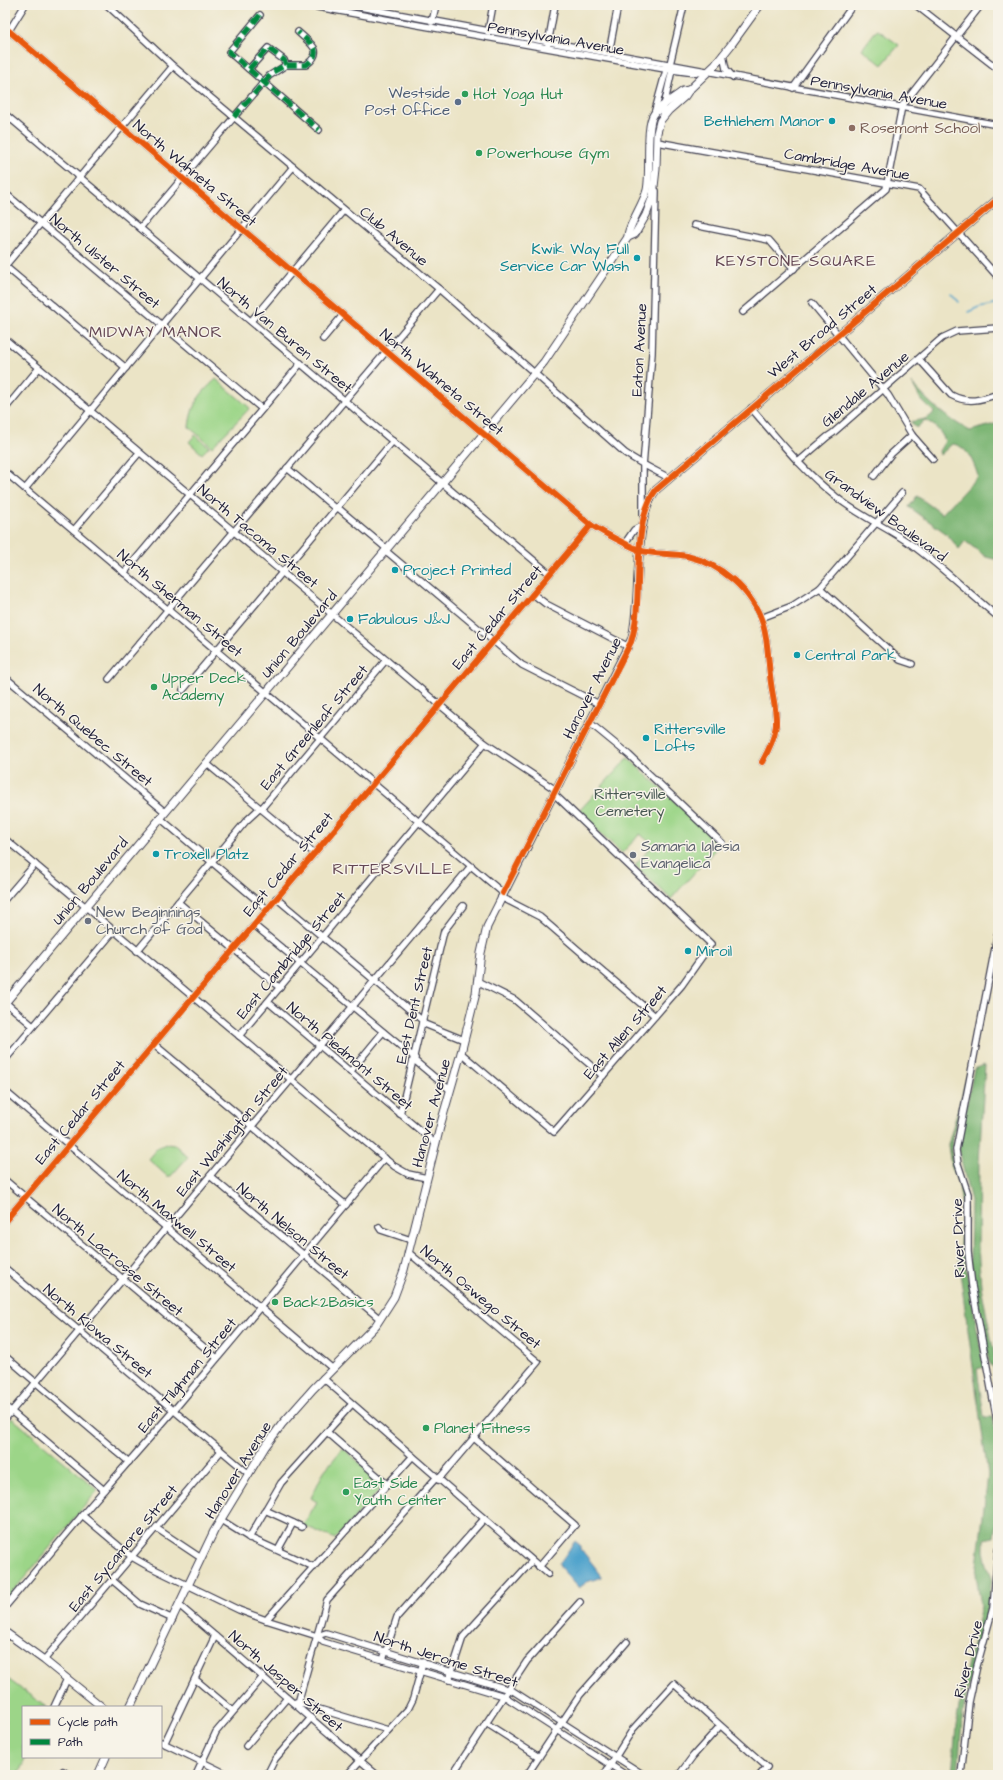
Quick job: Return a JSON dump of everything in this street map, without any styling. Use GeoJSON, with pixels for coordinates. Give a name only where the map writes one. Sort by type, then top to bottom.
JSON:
{"type":"FeatureCollection","features":[{"type":"Feature","properties":{"kind":"main road"},"geometry":{"type":"LineString","coordinates":[[689,90],[683,91],[654,115],[650,132],[647,190],[637,217],[628,231],[628,237],[635,234],[646,215],[655,186],[657,142],[660,121],[669,110],[686,96],[689,90],[723,55],[760,5]]}},
{"type":"Feature","properties":{"kind":"main road","name":"West Broad Street"},"geometry":{"type":"LineString","coordinates":[[663,484],[998,199]]}},
{"type":"Feature","properties":{"kind":"main road","name":"Union Boulevard"},"geometry":{"type":"LineString","coordinates":[[5,1001],[443,483],[534,373],[628,237]]}},
{"type":"Feature","properties":{"kind":"main road","name":"Hanover Avenue"},"geometry":{"type":"LineString","coordinates":[[130,1706],[201,1558],[221,1520],[272,1436],[323,1378],[368,1335],[394,1297],[401,1280],[461,1053],[487,927],[554,792],[629,647],[634,627],[643,514],[650,497],[663,484]]}},
{"type":"Feature","properties":{"kind":"main road"},"geometry":{"type":"LineString","coordinates":[[5,1632],[44,1660],[101,1706]]}},
{"type":"Feature","properties":{"kind":"main road"},"geometry":{"type":"LineString","coordinates":[[98,1775],[106,1758]]}},
{"type":"Feature","properties":{"kind":"street"},"geometry":{"type":"LineString","coordinates":[[5,37],[25,5]]}},
{"type":"Feature","properties":{"kind":"street","name":"Club Avenue"},"geometry":{"type":"LineString","coordinates":[[107,5],[173,66],[439,289],[625,454],[643,466],[648,466],[670,478]]}},
{"type":"Feature","properties":{"kind":"street","name":"Pennsylvania Avenue"},"geometry":{"type":"LineString","coordinates":[[306,5],[486,37],[609,53],[671,67],[708,72],[901,108],[997,124]]}},
{"type":"Feature","properties":{"kind":"street","name":"Pennsylvania Avenue"},"geometry":{"type":"LineString","coordinates":[[349,5],[488,30],[548,45],[666,69]]}},
{"type":"Feature","properties":{"kind":"street"},"geometry":{"type":"LineString","coordinates":[[431,27],[436,5]]}},
{"type":"Feature","properties":{"kind":"street"},"geometry":{"type":"LineString","coordinates":[[486,37],[493,5]]}},
{"type":"Feature","properties":{"kind":"street"},"geometry":{"type":"LineString","coordinates":[[548,45],[555,5]]}},
{"type":"Feature","properties":{"kind":"street"},"geometry":{"type":"LineString","coordinates":[[609,53],[618,5]]}},
{"type":"Feature","properties":{"kind":"street"},"geometry":{"type":"LineString","coordinates":[[660,121],[684,5]]}},
{"type":"Feature","properties":{"kind":"street"},"geometry":{"type":"LineString","coordinates":[[792,88],[853,5]]}},
{"type":"Feature","properties":{"kind":"street"},"geometry":{"type":"LineString","coordinates":[[916,5],[998,69]]}},
{"type":"Feature","properties":{"kind":"street"},"geometry":{"type":"LineString","coordinates":[[743,312],[886,189],[901,108],[981,5]]}},
{"type":"Feature","properties":{"kind":"street"},"geometry":{"type":"LineString","coordinates":[[260,15],[229,52],[319,130]]}},
{"type":"Feature","properties":{"kind":"street","name":"North Wahneta Street"},"geometry":{"type":"LineString","coordinates":[[9,31],[121,128],[591,525],[640,551],[688,556],[715,567],[739,586],[751,601],[761,618],[767,643],[771,690],[777,718],[773,742],[762,762]]}},
{"type":"Feature","properties":{"kind":"street"},"geometry":{"type":"LineString","coordinates":[[140,228],[273,72],[286,65],[306,65],[316,53],[315,48],[298,32]]}},
{"type":"Feature","properties":{"kind":"street"},"geometry":{"type":"LineString","coordinates":[[249,69],[268,48],[284,60],[286,65]]}},
{"type":"Feature","properties":{"kind":"street"},"geometry":{"type":"LineString","coordinates":[[723,55],[726,69],[733,77]]}},
{"type":"Feature","properties":{"kind":"street"},"geometry":{"type":"LineString","coordinates":[[126,368],[5,266],[173,66]]}},
{"type":"Feature","properties":{"kind":"street"},"geometry":{"type":"LineString","coordinates":[[654,115],[666,69],[671,67]]}},
{"type":"Feature","properties":{"kind":"street","name":"North Van Buren Street"},"geometry":{"type":"LineString","coordinates":[[5,114],[550,574]]}},
{"type":"Feature","properties":{"kind":"street","name":"Cambridge Avenue"},"geometry":{"type":"LineString","coordinates":[[657,142],[916,188],[923,192],[997,277]]}},
{"type":"Feature","properties":{"kind":"street"},"geometry":{"type":"LineString","coordinates":[[25,488],[293,168]]}},
{"type":"Feature","properties":{"kind":"street","name":"Eaton Avenue"},"geometry":{"type":"LineString","coordinates":[[643,514],[643,466],[652,353],[656,199],[655,186]]}},
{"type":"Feature","properties":{"kind":"street","name":"North Ulster Street"},"geometry":{"type":"LineString","coordinates":[[5,193],[262,409]]}},
{"type":"Feature","properties":{"kind":"street"},"geometry":{"type":"LineString","coordinates":[[251,321],[344,210]]}},
{"type":"Feature","properties":{"kind":"street"},"geometry":{"type":"LineString","coordinates":[[694,225],[769,240],[794,269]]}},
{"type":"Feature","properties":{"kind":"street"},"geometry":{"type":"LineString","coordinates":[[109,679],[439,289]]}},
{"type":"Feature","properties":{"kind":"street"},"geometry":{"type":"LineString","coordinates":[[812,303],[896,405],[912,435],[933,459]]}},
{"type":"Feature","properties":{"kind":"street"},"geometry":{"type":"LineString","coordinates":[[323,339],[343,315]]}},
{"type":"Feature","properties":{"kind":"street","name":"Glendale Avenue"},"geometry":{"type":"LineString","coordinates":[[798,462],[948,335],[958,331],[998,328]]}},
{"type":"Feature","properties":{"kind":"street","name":"North Tacoma Street"},"geometry":{"type":"LineString","coordinates":[[5,339],[485,743],[554,792],[711,944]]}},
{"type":"Feature","properties":{"kind":"street"},"geometry":{"type":"LineString","coordinates":[[919,359],[952,395],[957,398],[975,401],[998,394]]}},
{"type":"Feature","properties":{"kind":"street"},"geometry":{"type":"LineString","coordinates":[[124,572],[301,363]]}},
{"type":"Feature","properties":{"kind":"street"},"geometry":{"type":"LineString","coordinates":[[5,409],[39,368]]}},
{"type":"Feature","properties":{"kind":"street","name":"Grandview Boulevard"},"geometry":{"type":"LineString","coordinates":[[751,408],[798,462],[835,497],[855,511],[912,545],[998,617]]}},
{"type":"Feature","properties":{"kind":"street"},"geometry":{"type":"LineString","coordinates":[[874,476],[891,454],[912,435]]}},
{"type":"Feature","properties":{"kind":"street"},"geometry":{"type":"LineString","coordinates":[[183,690],[393,441]]}},
{"type":"Feature","properties":{"kind":"street"},"geometry":{"type":"LineString","coordinates":[[74,530],[139,453]]}},
{"type":"Feature","properties":{"kind":"street"},"geometry":{"type":"LineString","coordinates":[[287,468],[522,665],[599,704]]}},
{"type":"Feature","properties":{"kind":"street","name":"North Sherman Street"},"geometry":{"type":"LineString","coordinates":[[5,472],[374,783],[471,866],[502,895],[540,917],[655,1016]]}},
{"type":"Feature","properties":{"kind":"street"},"geometry":{"type":"LineString","coordinates":[[761,618],[792,606],[820,588],[902,493]]}},
{"type":"Feature","properties":{"kind":"street","name":"East Cedar Street"},"geometry":{"type":"LineString","coordinates":[[5,1221],[591,525]]}},
{"type":"Feature","properties":{"kind":"street"},"geometry":{"type":"LineString","coordinates":[[625,543],[634,530],[643,525]]}},
{"type":"Feature","properties":{"kind":"street"},"geometry":{"type":"LineString","coordinates":[[820,588],[900,660],[912,664]]}},
{"type":"Feature","properties":{"kind":"street"},"geometry":{"type":"LineString","coordinates":[[533,594],[546,604],[629,647]]}},
{"type":"Feature","properties":{"kind":"street","name":"East Greenleaf Street"},"geometry":{"type":"LineString","coordinates":[[137,951],[246,821],[260,809],[386,660]]}},
{"type":"Feature","properties":{"kind":"street","name":"North Quebec Street"},"geometry":{"type":"LineString","coordinates":[[5,677],[165,812]]}},
{"type":"Feature","properties":{"kind":"street"},"geometry":{"type":"LineString","coordinates":[[590,723],[629,754],[722,843]]}},
{"type":"Feature","properties":{"kind":"street","name":"East Cambridge Street"},"geometry":{"type":"LineString","coordinates":[[239,1036],[396,851],[485,743]]}},
{"type":"Feature","properties":{"kind":"street"},"geometry":{"type":"LineString","coordinates":[[206,763],[314,853]]}},
{"type":"Feature","properties":{"kind":"street"},"geometry":{"type":"LineString","coordinates":[[160,818],[267,909]]}},
{"type":"Feature","properties":{"kind":"street"},"geometry":{"type":"LineString","coordinates":[[5,838],[137,951],[403,1172],[427,1178]]}},
{"type":"Feature","properties":{"kind":"street"},"geometry":{"type":"LineString","coordinates":[[5,899],[35,864]]}},
{"type":"Feature","properties":{"kind":"street","name":"East Washington Street"},"geometry":{"type":"LineString","coordinates":[[5,1419],[471,866]]}},
{"type":"Feature","properties":{"kind":"street"},"geometry":{"type":"LineString","coordinates":[[276,898],[323,936],[423,1022],[464,1040]]}},
{"type":"Feature","properties":{"kind":"street"},"geometry":{"type":"LineString","coordinates":[[178,902],[280,988]]}},
{"type":"Feature","properties":{"kind":"street","name":"East Dent Street"},"geometry":{"type":"LineString","coordinates":[[400,1114],[444,931],[462,906]]}},
{"type":"Feature","properties":{"kind":"street"},"geometry":{"type":"LineString","coordinates":[[254,925],[383,1032],[450,1090]]}},
{"type":"Feature","properties":{"kind":"street"},"geometry":{"type":"LineString","coordinates":[[5,1060],[114,931]]}},
{"type":"Feature","properties":{"kind":"street","name":"River Drive"},"geometry":{"type":"LineString","coordinates":[[998,932],[956,1150],[958,1164],[968,1194],[968,1252],[972,1286],[998,1426]]}},
{"type":"Feature","properties":{"kind":"street","name":"East Allen Street"},"geometry":{"type":"LineString","coordinates":[[461,1053],[554,1132],[682,985],[711,944]]}},
{"type":"Feature","properties":{"kind":"street"},"geometry":{"type":"LineString","coordinates":[[477,981],[515,1000],[603,1076]]}},
{"type":"Feature","properties":{"kind":"street"},"geometry":{"type":"LineString","coordinates":[[5,1001],[33,1026]]}},
{"type":"Feature","properties":{"kind":"street","name":"North Piedmont Street"},"geometry":{"type":"LineString","coordinates":[[268,1002],[436,1144]]}},
{"type":"Feature","properties":{"kind":"street"},"geometry":{"type":"LineString","coordinates":[[350,1072],[383,1032]]}},
{"type":"Feature","properties":{"kind":"street"},"geometry":{"type":"LineString","coordinates":[[154,1044],[346,1205]]}},
{"type":"Feature","properties":{"kind":"street","name":"North Maxwell Street"},"geometry":{"type":"LineString","coordinates":[[5,1091],[333,1369]]}},
{"type":"Feature","properties":{"kind":"street","name":"East Tilghman Street"},"geometry":{"type":"LineString","coordinates":[[5,1607],[82,1514],[174,1410],[386,1158]]}},
{"type":"Feature","properties":{"kind":"street","name":"North Nelson Street"},"geometry":{"type":"LineString","coordinates":[[210,1176],[380,1319]]}},
{"type":"Feature","properties":{"kind":"street","name":"North Lacrosse Street"},"geometry":{"type":"LineString","coordinates":[[5,1180],[217,1358]]}},
{"type":"Feature","properties":{"kind":"street","name":"North Oswego Street"},"geometry":{"type":"LineString","coordinates":[[379,1227],[381,1230],[411,1240]]}},
{"type":"Feature","properties":{"kind":"street","name":"North Oswego Street"},"geometry":{"type":"LineString","coordinates":[[408,1252],[538,1362],[474,1438]]}},
{"type":"Feature","properties":{"kind":"street","name":"North Kiowa Street"},"geometry":{"type":"LineString","coordinates":[[5,1268],[248,1474]]}},
{"type":"Feature","properties":{"kind":"street"},"geometry":{"type":"LineString","coordinates":[[5,1356],[129,1462]]}},
{"type":"Feature","properties":{"kind":"street"},"geometry":{"type":"LineString","coordinates":[[323,1378],[484,1520],[548,1574]]}},
{"type":"Feature","properties":{"kind":"street"},"geometry":{"type":"LineString","coordinates":[[249,1538],[281,1483],[352,1404]]}},
{"type":"Feature","properties":{"kind":"street"},"geometry":{"type":"LineString","coordinates":[[5,1406],[104,1490]]}},
{"type":"Feature","properties":{"kind":"street"},"geometry":{"type":"LineString","coordinates":[[327,1432],[388,1485]]}},
{"type":"Feature","properties":{"kind":"street"},"geometry":{"type":"LineString","coordinates":[[298,1703],[327,1600],[474,1438],[575,1525],[539,1567]]}},
{"type":"Feature","properties":{"kind":"street","name":"East Sycamore Street"},"geometry":{"type":"LineString","coordinates":[[44,1660],[221,1450]]}},
{"type":"Feature","properties":{"kind":"street"},"geometry":{"type":"LineString","coordinates":[[266,1620],[412,1457]]}},
{"type":"Feature","properties":{"kind":"street"},"geometry":{"type":"LineString","coordinates":[[265,1510],[302,1527]]}},
{"type":"Feature","properties":{"kind":"street","name":"North Jerome Street"},"geometry":{"type":"LineString","coordinates":[[82,1514],[132,1556],[188,1586],[266,1620],[317,1636],[323,1642],[504,1696],[626,1775]]}},
{"type":"Feature","properties":{"kind":"street"},"geometry":{"type":"LineString","coordinates":[[221,1520],[249,1538],[314,1567]]}},
{"type":"Feature","properties":{"kind":"street"},"geometry":{"type":"LineString","coordinates":[[382,1660],[397,1617],[484,1520]]}},
{"type":"Feature","properties":{"kind":"street"},"geometry":{"type":"LineString","coordinates":[[278,1550],[293,1523]]}},
{"type":"Feature","properties":{"kind":"street"},"geometry":{"type":"LineString","coordinates":[[156,1528],[201,1558]]}},
{"type":"Feature","properties":{"kind":"street","name":"River Drive"},"geometry":{"type":"LineString","coordinates":[[961,1775],[969,1702],[993,1608],[998,1550]]}},
{"type":"Feature","properties":{"kind":"street"},"geometry":{"type":"LineString","coordinates":[[449,1680],[463,1637],[532,1561]]}},
{"type":"Feature","properties":{"kind":"street"},"geometry":{"type":"LineString","coordinates":[[112,1580],[140,1604],[173,1619]]}},
{"type":"Feature","properties":{"kind":"street"},"geometry":{"type":"LineString","coordinates":[[452,1775],[527,1661],[580,1602]]}},
{"type":"Feature","properties":{"kind":"street","name":"North Jasper Street"},"geometry":{"type":"LineString","coordinates":[[179,1605],[377,1775]]}},
{"type":"Feature","properties":{"kind":"street","name":"North Jerome Street"},"geometry":{"type":"LineString","coordinates":[[317,1636],[326,1633],[509,1689],[644,1775]]}},
{"type":"Feature","properties":{"kind":"street"},"geometry":{"type":"LineString","coordinates":[[215,1636],[162,1743],[229,1775]]}},
{"type":"Feature","properties":{"kind":"street"},"geometry":{"type":"LineString","coordinates":[[527,1775],[580,1695],[627,1642]]}},
{"type":"Feature","properties":{"kind":"street"},"geometry":{"type":"LineString","coordinates":[[347,1775],[408,1709],[423,1662]]}},
{"type":"Feature","properties":{"kind":"street"},"geometry":{"type":"LineString","coordinates":[[196,1775],[216,1732],[263,1677]]}},
{"type":"Feature","properties":{"kind":"street"},"geometry":{"type":"LineString","coordinates":[[54,1706],[68,1679]]}},
{"type":"Feature","properties":{"kind":"street"},"geometry":{"type":"LineString","coordinates":[[195,1679],[233,1711]]}},
{"type":"Feature","properties":{"kind":"street"},"geometry":{"type":"LineString","coordinates":[[604,1775],[633,1729],[674,1684],[767,1767],[760,1775]]}},
{"type":"Feature","properties":{"kind":"street"},"geometry":{"type":"LineString","coordinates":[[246,1746],[289,1699],[388,1730]]}},
{"type":"Feature","properties":{"kind":"street"},"geometry":{"type":"LineString","coordinates":[[267,1775],[275,1759],[311,1718]]}},
{"type":"Feature","properties":{"kind":"street"},"geometry":{"type":"LineString","coordinates":[[486,1723],[539,1757]]}},
{"type":"Feature","properties":{"kind":"street"},"geometry":{"type":"LineString","coordinates":[[679,1775],[693,1756],[720,1726]]}},
{"type":"Feature","properties":{"kind":"street"},"geometry":{"type":"LineString","coordinates":[[63,1771],[69,1775]]}},
{"type":"Feature","properties":{"kind":"green space"},"geometry":{"type":"Polygon","coordinates":[[[878,30],[899,45],[882,65],[862,49],[878,30]]]}},
{"type":"Feature","properties":{"kind":"green space"},"geometry":{"type":"Polygon","coordinates":[[[216,379],[250,408],[212,447],[189,427],[194,405],[205,390],[216,379]]]}},
{"type":"Feature","properties":{"kind":"green space"},"geometry":{"type":"Polygon","coordinates":[[[912,383],[925,398],[939,410],[970,431],[998,423],[998,560],[986,557],[965,541],[959,549],[947,534],[909,507],[917,496],[942,514],[978,476],[972,460],[966,451],[957,445],[952,444],[940,455],[939,451],[945,441],[942,434],[932,424],[925,420],[916,428],[911,422],[929,417],[934,412],[921,400],[912,383]]]}},
{"type":"Feature","properties":{"kind":"green space"},"geometry":{"type":"Polygon","coordinates":[[[195,435],[209,447],[202,454],[189,442],[195,435]]]}},
{"type":"Feature","properties":{"kind":"green space","name":"Rittersville Cemetery"},"geometry":{"type":"Polygon","coordinates":[[[628,758],[720,844],[671,899],[635,865],[653,845],[640,834],[622,853],[578,812],[628,758]]]}},
{"type":"Feature","properties":{"kind":"green space"},"geometry":{"type":"Polygon","coordinates":[[[985,1065],[979,1162],[978,1247],[981,1286],[998,1374],[989,1362],[970,1262],[971,1201],[959,1152],[960,1138],[974,1069],[985,1065]]]}},
{"type":"Feature","properties":{"kind":"green space"},"geometry":{"type":"Polygon","coordinates":[[[969,1069],[952,1142],[952,1158],[963,1188],[966,1220],[964,1257],[984,1367],[977,1369],[984,1417],[993,1417],[998,1462],[998,1492],[994,1537],[984,1539],[984,1551],[987,1565],[992,1577],[988,1608],[967,1690],[962,1719],[958,1775],[952,1775],[956,1726],[962,1688],[981,1606],[976,1574],[988,1475],[959,1265],[962,1206],[959,1185],[951,1166],[948,1145],[969,1069]]]}},
{"type":"Feature","properties":{"kind":"green space"},"geometry":{"type":"Polygon","coordinates":[[[166,1144],[175,1145],[188,1157],[171,1176],[167,1176],[148,1159],[158,1147],[166,1144]]]}},
{"type":"Feature","properties":{"kind":"green space"},"geometry":{"type":"Polygon","coordinates":[[[12,1418],[98,1490],[5,1601],[5,1427],[12,1418]]]}},
{"type":"Feature","properties":{"kind":"green space","name":"East Side Youth Center"},"geometry":{"type":"Polygon","coordinates":[[[343,1448],[384,1485],[335,1539],[303,1525],[317,1502],[311,1498],[324,1471],[343,1448]]]}},
{"type":"Feature","properties":{"kind":"green space"},"geometry":{"type":"Polygon","coordinates":[[[5,1677],[45,1706],[22,1706],[22,1758],[26,1758],[18,1775],[5,1775],[5,1677]]]}},
{"type":"Feature","properties":{"kind":"water"},"geometry":{"type":"Polygon","coordinates":[[[575,1541],[581,1546],[581,1549],[602,1576],[587,1582],[579,1588],[559,1564],[575,1541]]]}},
{"type":"Feature","properties":{"kind":"waterway"},"geometry":{"type":"LineString","coordinates":[[951,293],[959,302]]}},
{"type":"Feature","properties":{"kind":"waterway"},"geometry":{"type":"LineString","coordinates":[[968,312],[979,307],[998,303]]}},
{"type":"Feature","properties":{"kind":"railway"},"geometry":{"type":"LineString","coordinates":[[998,1193],[998,1209]]}},
{"type":"Feature","properties":{"kind":"marked path"},"geometry":{"type":"LineString","coordinates":[[260,15],[229,52],[319,130]]}},
{"type":"Feature","properties":{"kind":"marked path"},"geometry":{"type":"LineString","coordinates":[[234,117],[273,72],[286,65],[306,65],[312,60],[315,56],[314,48],[298,32]]}},
{"type":"Feature","properties":{"kind":"marked path"},"geometry":{"type":"LineString","coordinates":[[249,69],[268,48],[284,60],[286,65]]}},
{"type":"Feature","properties":{"kind":"cycle path"},"geometry":{"type":"LineString","coordinates":[[9,31],[591,525],[644,552],[681,555],[700,560],[712,565],[734,580],[751,600],[758,612],[766,637],[776,727],[774,737],[762,762]]}},
{"type":"Feature","properties":{"kind":"cycle path"},"geometry":{"type":"LineString","coordinates":[[503,893],[631,642],[635,625],[640,542],[643,522],[648,505],[656,490],[998,199]]}},
{"type":"Feature","properties":{"kind":"cycle path"},"geometry":{"type":"LineString","coordinates":[[5,1221],[591,525]]}},
{"type":"Feature","properties":{"kind":"place","name":"Hot Yoga Hut"},"geometry":{"type":"Point","coordinates":[465,94]}},
{"type":"Feature","properties":{"kind":"place","name":"Westside Post Office"},"geometry":{"type":"Point","coordinates":[458,102]}},
{"type":"Feature","properties":{"kind":"place","name":"Bethlehem Manor"},"geometry":{"type":"Point","coordinates":[832,121]}},
{"type":"Feature","properties":{"kind":"place","name":"Rosemont School"},"geometry":{"type":"Point","coordinates":[852,128]}},
{"type":"Feature","properties":{"kind":"place","name":"Powerhouse Gym"},"geometry":{"type":"Point","coordinates":[479,153]}},
{"type":"Feature","properties":{"kind":"place","name":"Kwik Way Full Service Car Wash"},"geometry":{"type":"Point","coordinates":[637,258]}},
{"type":"Feature","properties":{"kind":"place","name":"Project Printed"},"geometry":{"type":"Point","coordinates":[395,570]}},
{"type":"Feature","properties":{"kind":"place","name":"Fabulous J&J"},"geometry":{"type":"Point","coordinates":[350,619]}},
{"type":"Feature","properties":{"kind":"place","name":"Central Park"},"geometry":{"type":"Point","coordinates":[797,655]}},
{"type":"Feature","properties":{"kind":"place","name":"Upper Deck Academy"},"geometry":{"type":"Point","coordinates":[154,687]}},
{"type":"Feature","properties":{"kind":"place","name":"Rittersville Lofts"},"geometry":{"type":"Point","coordinates":[646,738]}},
{"type":"Feature","properties":{"kind":"place","name":"Troxell Platz"},"geometry":{"type":"Point","coordinates":[156,854]}},
{"type":"Feature","properties":{"kind":"place","name":"Samaria Iglesia Evangelica"},"geometry":{"type":"Point","coordinates":[633,855]}},
{"type":"Feature","properties":{"kind":"place","name":"New Beginnings Church of God"},"geometry":{"type":"Point","coordinates":[88,921]}},
{"type":"Feature","properties":{"kind":"place","name":"Miroil"},"geometry":{"type":"Point","coordinates":[688,951]}},
{"type":"Feature","properties":{"kind":"place","name":"Back2Basics"},"geometry":{"type":"Point","coordinates":[275,1302]}},
{"type":"Feature","properties":{"kind":"place","name":"Planet Fitness"},"geometry":{"type":"Point","coordinates":[426,1428]}},
{"type":"Feature","properties":{"kind":"place","name":"East Side Youth Center"},"geometry":{"type":"Point","coordinates":[346,1492]}},
{"type":"Feature","properties":{"kind":"district","name":"KEYSTONE SQUARE"},"geometry":{"type":"Point","coordinates":[796,260]}},
{"type":"Feature","properties":{"kind":"district","name":"MIDWAY MANOR"},"geometry":{"type":"Point","coordinates":[156,331]}},
{"type":"Feature","properties":{"kind":"district","name":"RITTERSVILLE"},"geometry":{"type":"Point","coordinates":[393,868]}}]}
